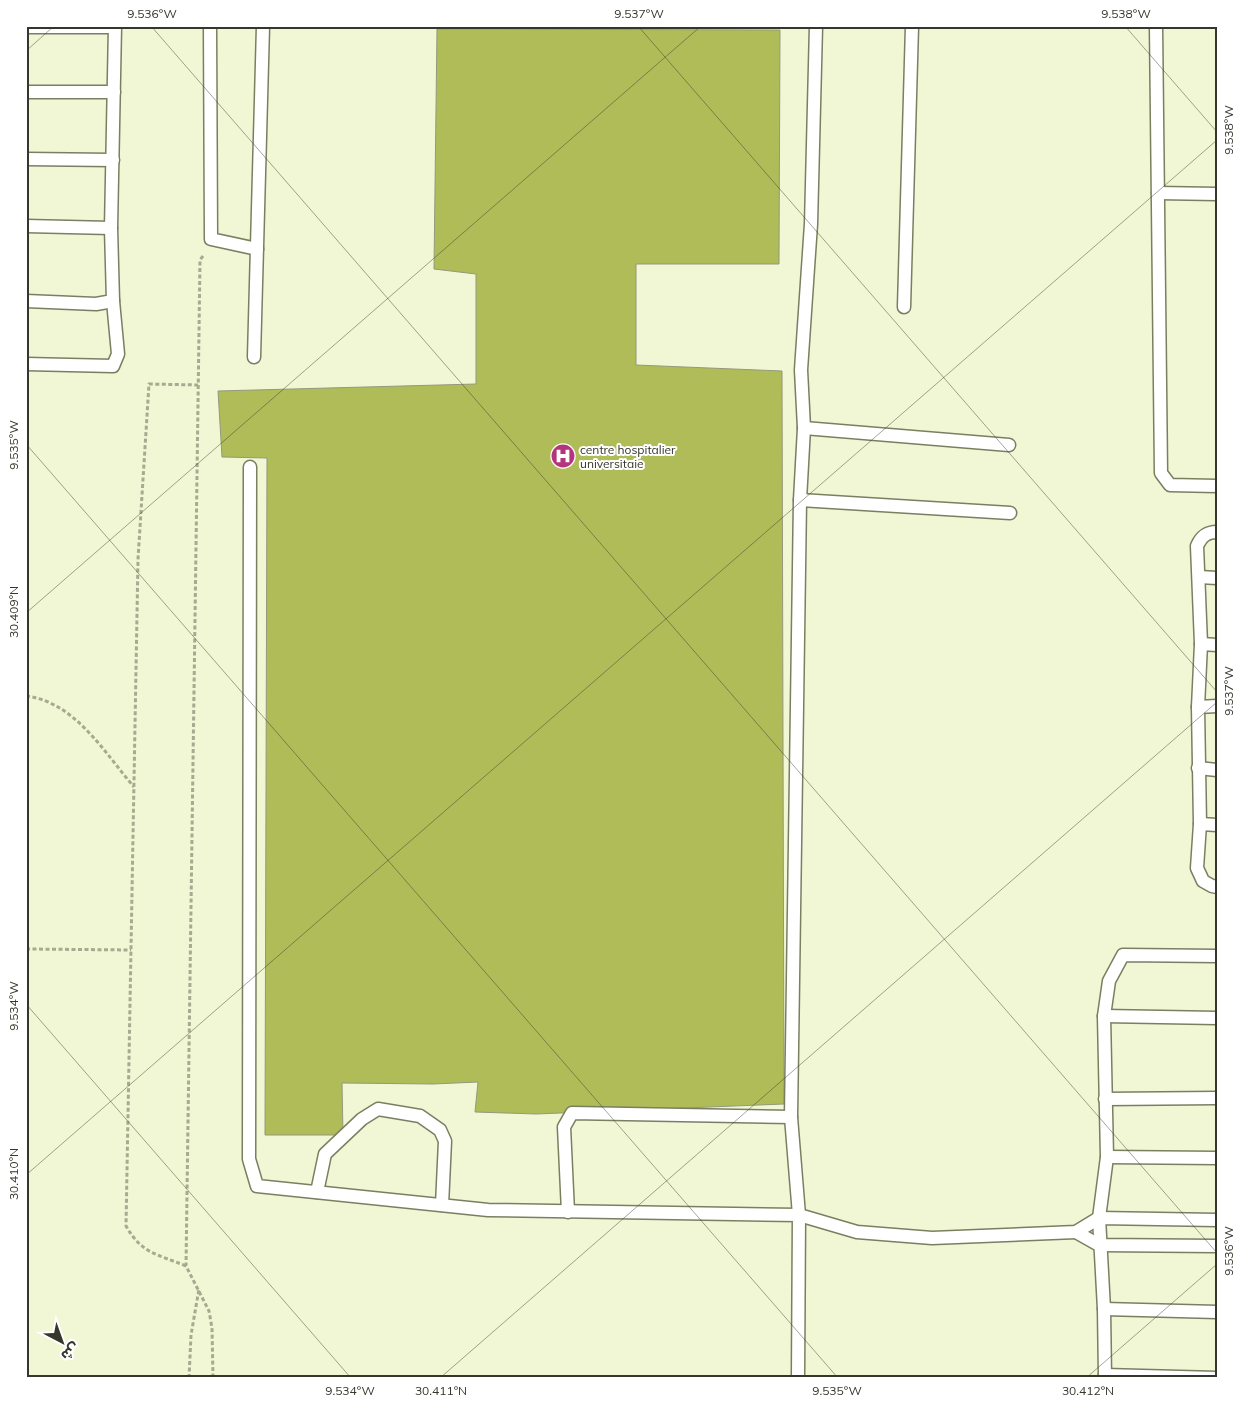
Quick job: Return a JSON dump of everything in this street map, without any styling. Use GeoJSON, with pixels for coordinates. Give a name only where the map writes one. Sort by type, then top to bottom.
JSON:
{"type":"FeatureCollection","features":[{"type":"Feature","properties":{"kind":"lane"},"geometry":{"type":"LineString","coordinates":[[210,26],[211,239],[257,248]]}},
{"type":"Feature","properties":{"kind":"lane"},"geometry":{"type":"LineString","coordinates":[[254,357],[263,26]]}},
{"type":"Feature","properties":{"kind":"lane"},"geometry":{"type":"LineString","coordinates":[[798,1378],[800,1363],[799,1215],[791,1117],[800,500],[804,428],[801,370],[811,224],[816,26]]}},
{"type":"Feature","properties":{"kind":"lane"},"geometry":{"type":"LineString","coordinates":[[904,307],[912,26]]}},
{"type":"Feature","properties":{"kind":"lane"},"geometry":{"type":"LineString","coordinates":[[1156,26],[1161,473],[1170,485],[1217,486]]}},
{"type":"Feature","properties":{"kind":"lane"},"geometry":{"type":"LineString","coordinates":[[26,27],[115,27],[111,228],[113,301],[118,354],[113,366],[26,364]]}},
{"type":"Feature","properties":{"kind":"lane"},"geometry":{"type":"LineString","coordinates":[[26,92],[114,92]]}},
{"type":"Feature","properties":{"kind":"lane"},"geometry":{"type":"LineString","coordinates":[[26,159],[113,160]]}},
{"type":"Feature","properties":{"kind":"lane"},"geometry":{"type":"LineString","coordinates":[[1158,193],[1217,194]]}},
{"type":"Feature","properties":{"kind":"lane"},"geometry":{"type":"LineString","coordinates":[[26,226],[111,228]]}},
{"type":"Feature","properties":{"kind":"lane"},"geometry":{"type":"LineString","coordinates":[[26,301],[96,304],[113,301]]}},
{"type":"Feature","properties":{"kind":"lane"},"geometry":{"type":"LineString","coordinates":[[804,428],[1009,445]]}},
{"type":"Feature","properties":{"kind":"lane"},"geometry":{"type":"LineString","coordinates":[[250,467],[248,1159],[257,1186],[488,1210],[799,1215],[857,1232],[932,1238],[1076,1232],[1099,1218],[1217,1220]]}},
{"type":"Feature","properties":{"kind":"lane"},"geometry":{"type":"LineString","coordinates":[[800,500],[1010,513]]}},
{"type":"Feature","properties":{"kind":"lane"},"geometry":{"type":"LineString","coordinates":[[1217,532],[1210,532],[1201,538],[1197,546],[1201,644],[1198,706],[1200,824],[1197,868],[1203,881],[1217,887]]}},
{"type":"Feature","properties":{"kind":"lane"},"geometry":{"type":"LineString","coordinates":[[1199,577],[1217,578]]}},
{"type":"Feature","properties":{"kind":"lane"},"geometry":{"type":"LineString","coordinates":[[1201,644],[1217,644]]}},
{"type":"Feature","properties":{"kind":"lane"},"geometry":{"type":"LineString","coordinates":[[1198,706],[1217,706]]}},
{"type":"Feature","properties":{"kind":"lane"},"geometry":{"type":"LineString","coordinates":[[1198,768],[1217,770]]}},
{"type":"Feature","properties":{"kind":"lane"},"geometry":{"type":"LineString","coordinates":[[1200,824],[1217,825]]}},
{"type":"Feature","properties":{"kind":"lane"},"geometry":{"type":"LineString","coordinates":[[1217,956],[1123,955],[1109,981],[1104,1016],[1106,1157],[1099,1218],[1104,1309],[1105,1376],[1217,1378]]}},
{"type":"Feature","properties":{"kind":"lane"},"geometry":{"type":"LineString","coordinates":[[1104,1016],[1217,1018]]}},
{"type":"Feature","properties":{"kind":"lane"},"geometry":{"type":"LineString","coordinates":[[1105,1099],[1217,1098]]}},
{"type":"Feature","properties":{"kind":"lane"},"geometry":{"type":"LineString","coordinates":[[318,1192],[325,1154],[362,1119],[378,1109],[420,1116],[440,1130],[446,1141],[442,1205]]}},
{"type":"Feature","properties":{"kind":"lane"},"geometry":{"type":"LineString","coordinates":[[568,1212],[564,1126],[572,1113],[791,1117]]}},
{"type":"Feature","properties":{"kind":"lane"},"geometry":{"type":"LineString","coordinates":[[1106,1157],[1217,1158]]}},
{"type":"Feature","properties":{"kind":"lane"},"geometry":{"type":"LineString","coordinates":[[1076,1232],[1100,1246],[1217,1246]]}},
{"type":"Feature","properties":{"kind":"lane"},"geometry":{"type":"LineString","coordinates":[[1104,1309],[1217,1312]]}},
{"type":"Feature","properties":{"kind":"path"},"geometry":{"type":"LineString","coordinates":[[211,239],[200,260],[186,1266],[209,1311],[213,1378]]}},
{"type":"Feature","properties":{"kind":"path"},"geometry":{"type":"LineString","coordinates":[[186,1266],[142,1249],[135,1242],[126,1226],[138,559],[149,384],[198,385]]}},
{"type":"Feature","properties":{"kind":"path"},"geometry":{"type":"LineString","coordinates":[[26,696],[44,698],[67,712],[87,732],[134,787]]}},
{"type":"Feature","properties":{"kind":"path"},"geometry":{"type":"LineString","coordinates":[[26,949],[131,950]]}},
{"type":"Feature","properties":{"kind":"path"},"geometry":{"type":"LineString","coordinates":[[190,1378],[191,1335],[199,1289]]}},
{"type":"Feature","properties":{"kind":"building"},"geometry":{"type":"Polygon","coordinates":[[[437,29],[780,30],[779,264],[636,264],[636,365],[782,371],[784,1104],[536,1114],[475,1112],[478,1082],[433,1084],[342,1083],[343,1135],[265,1135],[267,458],[222,457],[218,391],[476,384],[476,274],[434,269],[437,29]]]}},
{"type":"Feature","properties":{"kind":"place","name":"centre hospitalier universitaie"},"geometry":{"type":"Point","coordinates":[563,456]}}]}
